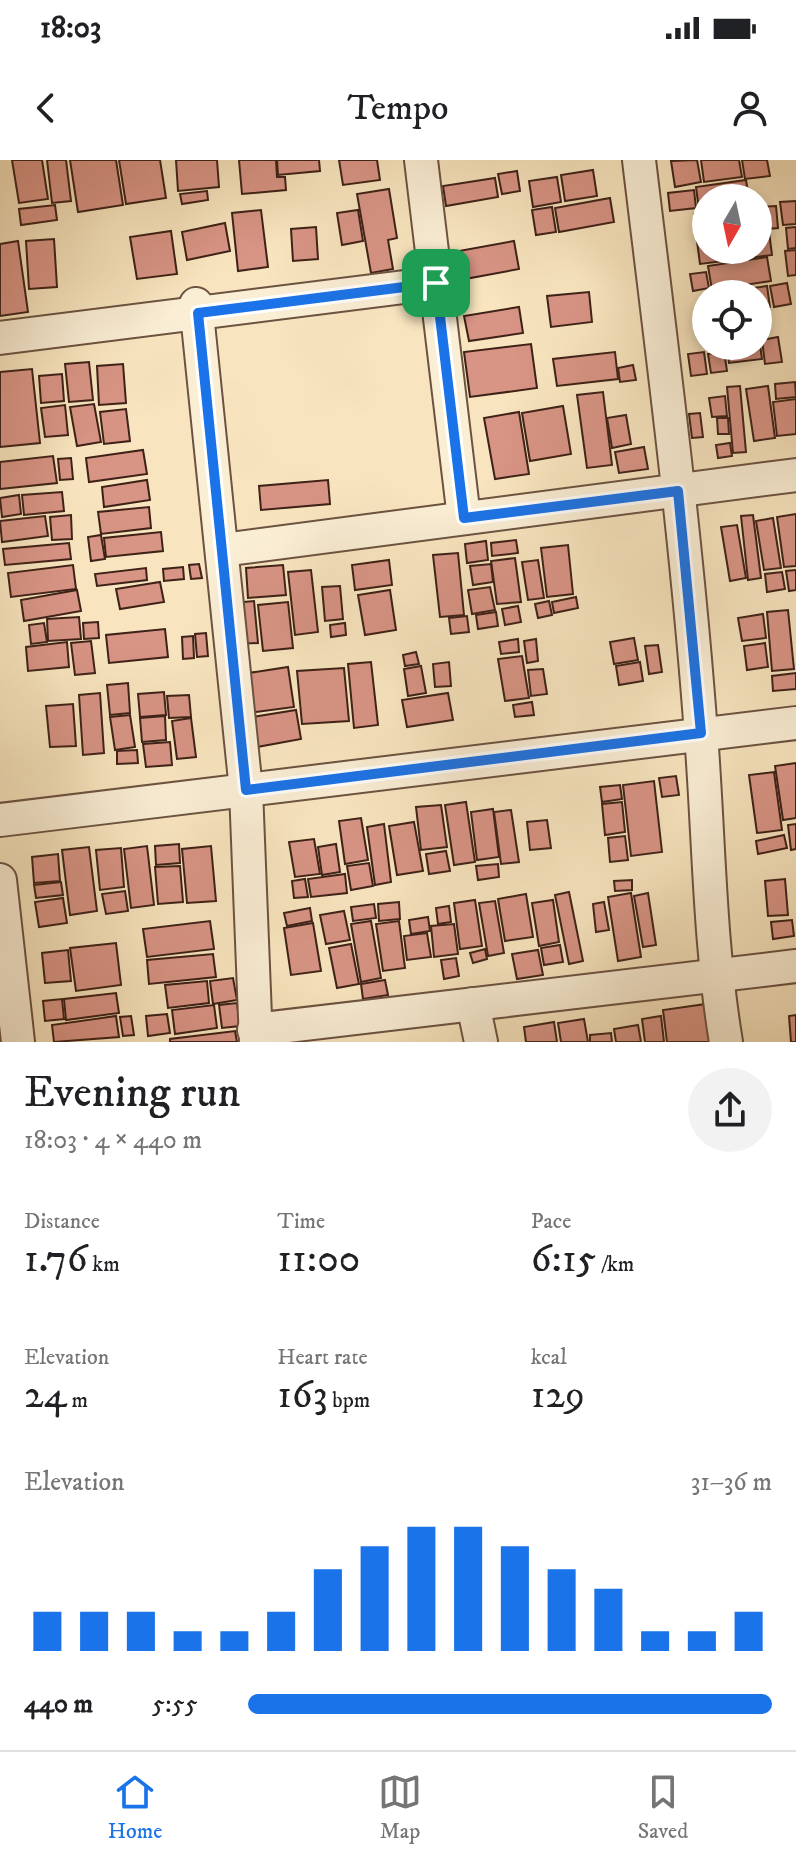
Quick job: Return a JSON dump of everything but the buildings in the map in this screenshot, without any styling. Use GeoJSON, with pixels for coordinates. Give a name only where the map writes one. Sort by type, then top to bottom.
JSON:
{"type":"FeatureCollection","features":[{"type":"Feature","properties":{"kind":"street"},"geometry":{"type":"LineString","coordinates":[[421,160],[464,518]]}},
{"type":"Feature","properties":{"kind":"street"},"geometry":{"type":"LineString","coordinates":[[639,160],[678,491],[701,733],[715,977],[726,1042]]}},
{"type":"Feature","properties":{"kind":"street"},"geometry":{"type":"LineString","coordinates":[[0,338],[197,308],[436,283]]}},
{"type":"Feature","properties":{"kind":"street"},"geometry":{"type":"LineString","coordinates":[[197,308],[246,790],[255,1036],[473,1004],[796,966]]}},
{"type":"Feature","properties":{"kind":"street"},"geometry":{"type":"LineString","coordinates":[[222,550],[796,475]]}},
{"type":"Feature","properties":{"kind":"street"},"geometry":{"type":"LineString","coordinates":[[0,820],[796,723]]}},
{"type":"Feature","properties":{"kind":"street"},"geometry":{"type":"LineString","coordinates":[[0,880],[18,1042]]}},
{"type":"Feature","properties":{"kind":"street"},"geometry":{"type":"LineString","coordinates":[[473,1004],[481,1042]]}},
{"type":"Feature","properties":{"kind":"route"},"geometry":{"type":"LineString","coordinates":[[436,283],[464,518],[678,491],[701,733],[246,790],[198,313],[436,283]]}}]}
